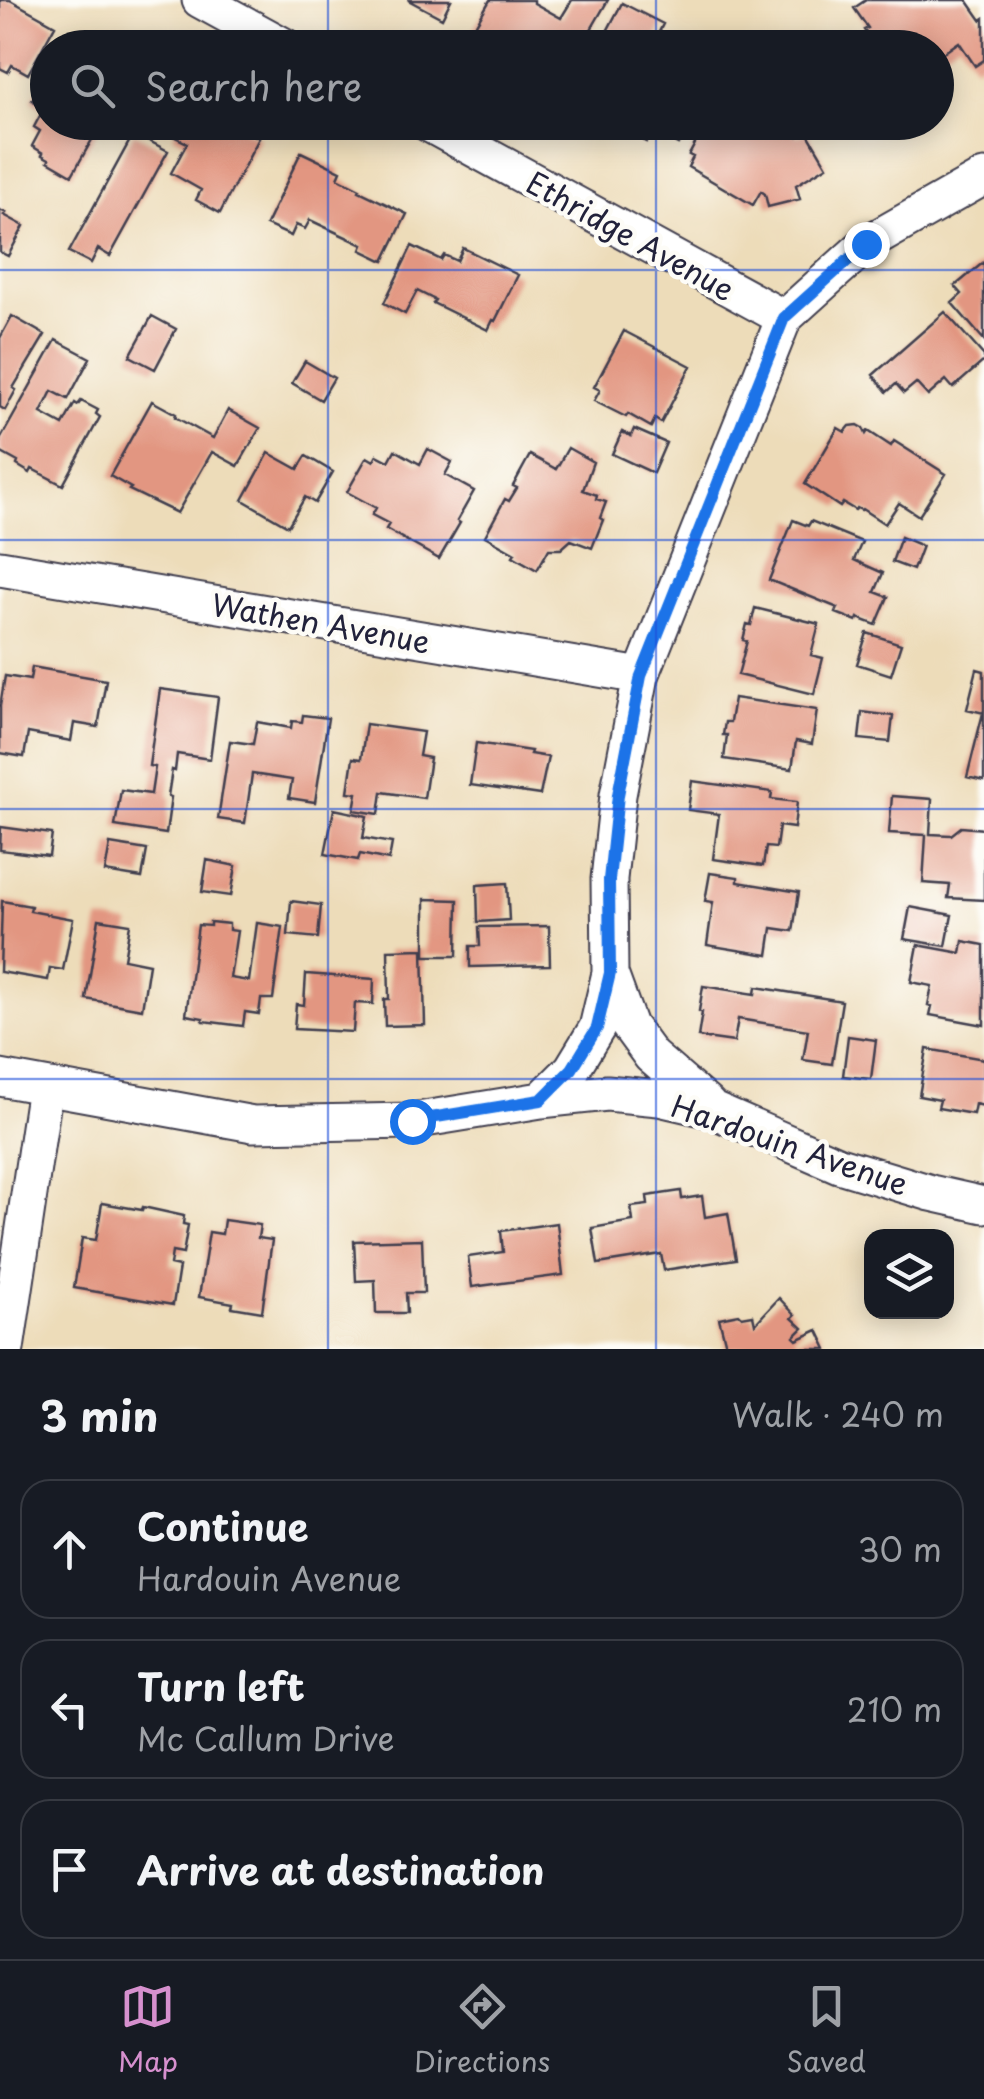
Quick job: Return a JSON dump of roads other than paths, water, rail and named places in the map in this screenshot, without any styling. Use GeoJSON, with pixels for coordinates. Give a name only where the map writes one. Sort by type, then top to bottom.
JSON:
{"type":"FeatureCollection","features":[{"type":"Feature","properties":{"kind":"street"},"geometry":{"type":"LineString","coordinates":[[200,0],[255,30]]}},
{"type":"Feature","properties":{"kind":"street","name":"Ethridge Avenue"},"geometry":{"type":"LineString","coordinates":[[458,140],[784,318]]}},
{"type":"Feature","properties":{"kind":"street"},"geometry":{"type":"LineString","coordinates":[[541,1100],[572,1069],[597,1028],[610,973],[609,880],[618,795],[641,676],[784,318],[866,244],[984,177]]}},
{"type":"Feature","properties":{"kind":"street","name":"Wathen Avenue"},"geometry":{"type":"LineString","coordinates":[[0,568],[641,676]]}},
{"type":"Feature","properties":{"kind":"street"},"geometry":{"type":"LineString","coordinates":[[610,973],[629,1026],[651,1056],[715,1110]]}},
{"type":"Feature","properties":{"kind":"street","name":"Hardouin Avenue"},"geometry":{"type":"LineString","coordinates":[[0,1078],[252,1124],[412,1121],[607,1093],[659,1098],[715,1110],[838,1165],[984,1205]]}},
{"type":"Feature","properties":{"kind":"street"},"geometry":{"type":"LineString","coordinates":[[6,1349],[45,1087]]}}]}
